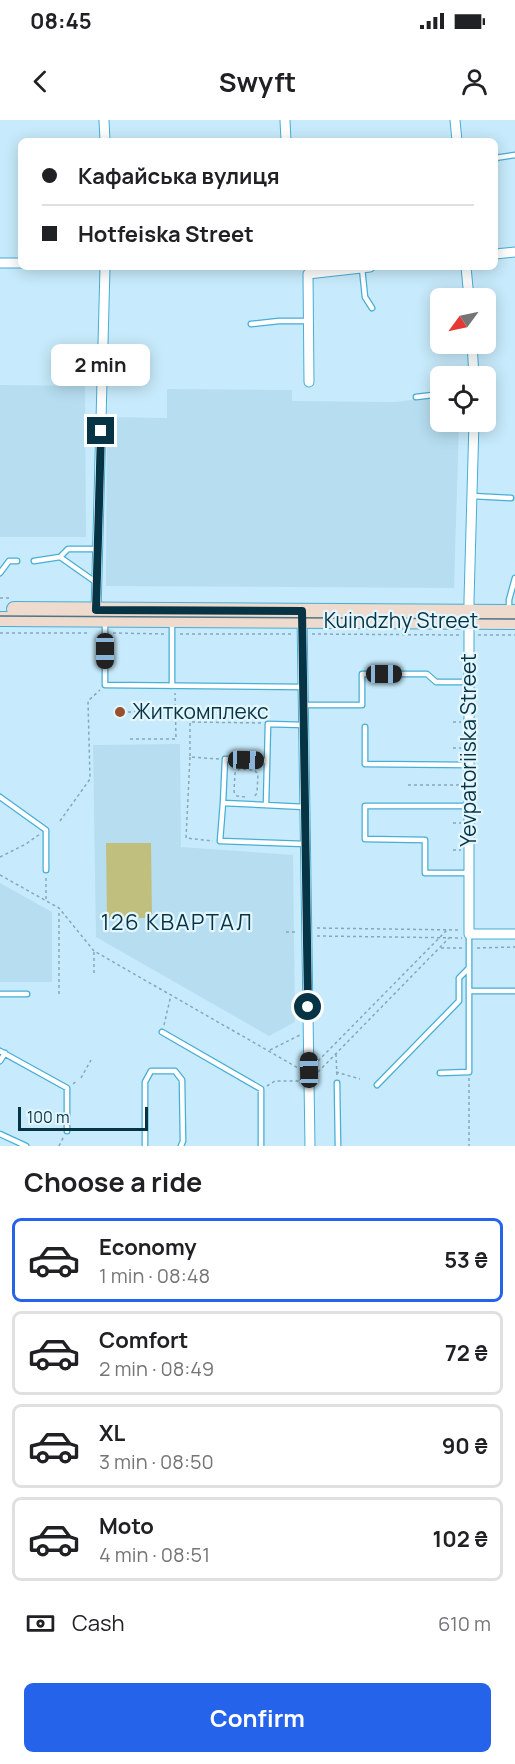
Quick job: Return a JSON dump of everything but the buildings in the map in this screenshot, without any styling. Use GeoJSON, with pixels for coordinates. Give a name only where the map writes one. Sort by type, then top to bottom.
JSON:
{"type":"FeatureCollection","features":[{"type":"Feature","properties":{"kind":"main road","name":"Kuindzhy Street"},"geometry":{"type":"LineString","coordinates":[[0,609],[172,621],[302,616],[512,617]]}},
{"type":"Feature","properties":{"kind":"main road","name":"Kuindzhy Street"},"geometry":{"type":"LineString","coordinates":[[0,619],[100,615]]}},
{"type":"Feature","properties":{"kind":"street"},"geometry":{"type":"LineString","coordinates":[[104,120],[105,138]]}},
{"type":"Feature","properties":{"kind":"street"},"geometry":{"type":"LineString","coordinates":[[285,120],[286,138]]}},
{"type":"Feature","properties":{"kind":"street"},"geometry":{"type":"LineString","coordinates":[[455,120],[457,138]]}},
{"type":"Feature","properties":{"kind":"street"},"geometry":{"type":"LineString","coordinates":[[498,254],[515,252]]}},
{"type":"Feature","properties":{"kind":"street"},"geometry":{"type":"LineString","coordinates":[[0,263],[18,263]]}},
{"type":"Feature","properties":{"kind":"street"},"geometry":{"type":"LineString","coordinates":[[100,615],[98,584],[105,270]]}},
{"type":"Feature","properties":{"kind":"street"},"geometry":{"type":"LineString","coordinates":[[306,270],[309,382]]}},
{"type":"Feature","properties":{"kind":"street"},"geometry":{"type":"LineString","coordinates":[[466,270],[468,288]]}},
{"type":"Feature","properties":{"kind":"street","name":"Yevpatoriiska Street"},"geometry":{"type":"LineString","coordinates":[[469,934],[468,617],[474,432]]}},
{"type":"Feature","properties":{"kind":"street"},"geometry":{"type":"LineString","coordinates":[[302,616],[310,1146]]}},
{"type":"Feature","properties":{"kind":"street"},"geometry":{"type":"LineString","coordinates":[[469,934],[515,934]]}},
{"type":"Feature","properties":{"kind":"lane"},"geometry":{"type":"LineString","coordinates":[[498,157],[515,154]]}},
{"type":"Feature","properties":{"kind":"lane"},"geometry":{"type":"LineString","coordinates":[[366,270],[365,297],[372,308]]}},
{"type":"Feature","properties":{"kind":"lane"},"geometry":{"type":"LineString","coordinates":[[250,324],[309,321]]}},
{"type":"Feature","properties":{"kind":"lane"},"geometry":{"type":"LineString","coordinates":[[416,397],[430,395]]}},
{"type":"Feature","properties":{"kind":"lane"},"geometry":{"type":"LineString","coordinates":[[472,496],[511,498]]}},
{"type":"Feature","properties":{"kind":"lane"},"geometry":{"type":"LineString","coordinates":[[34,561],[60,557],[68,549],[99,549]]}},
{"type":"Feature","properties":{"kind":"lane"},"geometry":{"type":"LineString","coordinates":[[60,557],[98,584]]}},
{"type":"Feature","properties":{"kind":"lane"},"geometry":{"type":"LineString","coordinates":[[0,573],[9,561],[17,561]]}},
{"type":"Feature","properties":{"kind":"lane"},"geometry":{"type":"LineString","coordinates":[[512,617],[509,600],[515,578]]}},
{"type":"Feature","properties":{"kind":"lane"},"geometry":{"type":"LineString","coordinates":[[100,615],[105,685],[303,687]]}},
{"type":"Feature","properties":{"kind":"lane"},"geometry":{"type":"LineString","coordinates":[[172,621],[173,686]]}},
{"type":"Feature","properties":{"kind":"lane"},"geometry":{"type":"LineString","coordinates":[[304,705],[362,705],[363,674],[427,674],[436,682],[468,682]]}},
{"type":"Feature","properties":{"kind":"lane"},"geometry":{"type":"LineString","coordinates":[[266,805],[268,724],[304,725]]}},
{"type":"Feature","properties":{"kind":"lane"},"geometry":{"type":"LineString","coordinates":[[365,727],[365,764],[469,765]]}},
{"type":"Feature","properties":{"kind":"lane"},"geometry":{"type":"LineString","coordinates":[[267,761],[225,759],[220,841],[306,844]]}},
{"type":"Feature","properties":{"kind":"lane"},"geometry":{"type":"LineString","coordinates":[[0,797],[46,830],[46,870]]}},
{"type":"Feature","properties":{"kind":"lane"},"geometry":{"type":"LineString","coordinates":[[223,803],[305,807]]}},
{"type":"Feature","properties":{"kind":"lane"},"geometry":{"type":"LineString","coordinates":[[469,806],[365,806],[365,840],[426,840],[425,873],[469,873]]}},
{"type":"Feature","properties":{"kind":"lane"},"geometry":{"type":"LineString","coordinates":[[440,1072],[469,1072],[469,934]]}},
{"type":"Feature","properties":{"kind":"lane"},"geometry":{"type":"LineString","coordinates":[[377,1085],[459,1001],[459,978],[469,968]]}},
{"type":"Feature","properties":{"kind":"lane"},"geometry":{"type":"LineString","coordinates":[[469,991],[515,991]]}},
{"type":"Feature","properties":{"kind":"lane"},"geometry":{"type":"LineString","coordinates":[[0,994],[27,994]]}},
{"type":"Feature","properties":{"kind":"lane"},"geometry":{"type":"LineString","coordinates":[[162,1032],[261,1089],[261,1146]]}},
{"type":"Feature","properties":{"kind":"lane"},"geometry":{"type":"LineString","coordinates":[[0,1061],[2,1052],[67,1088],[67,1131]]}},
{"type":"Feature","properties":{"kind":"lane"},"geometry":{"type":"LineString","coordinates":[[145,1146],[145,1082],[151,1071],[175,1071],[182,1080],[183,1141],[181,1146]]}},
{"type":"Feature","properties":{"kind":"lane"},"geometry":{"type":"LineString","coordinates":[[337,1083],[338,1146]]}},
{"type":"Feature","properties":{"kind":"lane"},"geometry":{"type":"LineString","coordinates":[[0,1134],[26,1146]]}},
{"type":"Feature","properties":{"kind":"path"},"geometry":{"type":"LineString","coordinates":[[113,633],[172,621],[294,634]]}},
{"type":"Feature","properties":{"kind":"path"},"geometry":{"type":"LineString","coordinates":[[0,633],[87,633]]}},
{"type":"Feature","properties":{"kind":"path"},"geometry":{"type":"LineString","coordinates":[[311,634],[459,635]]}},
{"type":"Feature","properties":{"kind":"path"},"geometry":{"type":"LineString","coordinates":[[477,635],[515,636]]}},
{"type":"Feature","properties":{"kind":"path"},"geometry":{"type":"LineString","coordinates":[[60,821],[90,779],[88,701],[105,685]]}},
{"type":"Feature","properties":{"kind":"path"},"geometry":{"type":"LineString","coordinates":[[130,739],[176,739],[173,686]]}},
{"type":"Feature","properties":{"kind":"path"},"geometry":{"type":"LineString","coordinates":[[128,712],[139,712]]}},
{"type":"Feature","properties":{"kind":"path"},"geometry":{"type":"LineString","coordinates":[[220,841],[186,838],[190,722],[268,724]]}},
{"type":"Feature","properties":{"kind":"path"},"geometry":{"type":"LineString","coordinates":[[190,757],[225,759]]}},
{"type":"Feature","properties":{"kind":"path"},"geometry":{"type":"LineString","coordinates":[[244,804],[245,797],[234,792],[235,773],[239,769],[254,770],[258,774],[257,794],[253,797]]}},
{"type":"Feature","properties":{"kind":"path"},"geometry":{"type":"LineString","coordinates":[[408,785],[469,785]]}},
{"type":"Feature","properties":{"kind":"path"},"geometry":{"type":"LineString","coordinates":[[0,857],[26,844],[46,830]]}},
{"type":"Feature","properties":{"kind":"path"},"geometry":{"type":"LineString","coordinates":[[46,870],[46,900]]}},
{"type":"Feature","properties":{"kind":"path"},"geometry":{"type":"LineString","coordinates":[[0,875],[60,908],[94,951],[309,1075]]}},
{"type":"Feature","properties":{"kind":"path"},"geometry":{"type":"LineString","coordinates":[[59,994],[60,908]]}},
{"type":"Feature","properties":{"kind":"path"},"geometry":{"type":"LineString","coordinates":[[286,932],[447,930],[469,934]]}},
{"type":"Feature","properties":{"kind":"path"},"geometry":{"type":"LineString","coordinates":[[309,1075],[447,930]]}},
{"type":"Feature","properties":{"kind":"path"},"geometry":{"type":"LineString","coordinates":[[307,932],[450,938],[469,934]]}},
{"type":"Feature","properties":{"kind":"path"},"geometry":{"type":"LineString","coordinates":[[269,1084],[309,1075],[336,1054],[450,938]]}},
{"type":"Feature","properties":{"kind":"path"},"geometry":{"type":"LineString","coordinates":[[440,948],[515,947]]}},
{"type":"Feature","properties":{"kind":"path"},"geometry":{"type":"LineString","coordinates":[[94,951],[94,976]]}},
{"type":"Feature","properties":{"kind":"path"},"geometry":{"type":"LineString","coordinates":[[162,1032],[171,995]]}},
{"type":"Feature","properties":{"kind":"path"},"geometry":{"type":"LineString","coordinates":[[269,1051],[308,1030]]}},
{"type":"Feature","properties":{"kind":"path"},"geometry":{"type":"LineString","coordinates":[[336,1054],[337,1083]]}},
{"type":"Feature","properties":{"kind":"path"},"geometry":{"type":"LineString","coordinates":[[81,1078],[91,1060]]}},
{"type":"Feature","properties":{"kind":"path"},"geometry":{"type":"LineString","coordinates":[[336,1072],[360,1079]]}},
{"type":"Feature","properties":{"kind":"path"},"geometry":{"type":"LineString","coordinates":[[469,1072],[469,1146]]}},
{"type":"Feature","properties":{"kind":"path"},"geometry":{"type":"LineString","coordinates":[[59,1146],[67,1131]]}},
{"type":"Feature","properties":{"kind":"shaded area"},"geometry":{"type":"Polygon","coordinates":[[[0,385],[85,386],[86,537],[0,537],[0,385]]]}},
{"type":"Feature","properties":{"kind":"shaded area"},"geometry":{"type":"Polygon","coordinates":[[[167,389],[292,390],[292,401],[395,402],[430,397],[430,432],[459,432],[454,588],[106,586],[107,417],[167,418],[167,389]]]}},
{"type":"Feature","properties":{"kind":"shaded area"},"geometry":{"type":"Polygon","coordinates":[[[180,744],[181,847],[293,855],[295,1022],[269,1036],[96,937],[93,745],[180,744]]]}},
{"type":"Feature","properties":{"kind":"shaded area"},"geometry":{"type":"Polygon","coordinates":[[[106,843],[151,843],[152,918],[107,918],[106,843]]]}},
{"type":"Feature","properties":{"kind":"shaded area"},"geometry":{"type":"Polygon","coordinates":[[[0,883],[52,912],[52,982],[0,982],[0,883]]]}},
{"type":"Feature","properties":{"kind":"tram line"},"geometry":{"type":"LineString","coordinates":[[0,616],[515,619]]}},
{"type":"Feature","properties":{"kind":"place","name":"Житкомплекс"},"geometry":{"type":"Point","coordinates":[120,712]}},
{"type":"Feature","properties":{"kind":"district","name":"126 КВАРТАЛ"},"geometry":{"type":"Point","coordinates":[177,922]}},
{"type":"Feature","properties":{"kind":"route"},"geometry":{"type":"LineString","coordinates":[[101,431],[96,610],[302,611],[308,1007]]}}]}
